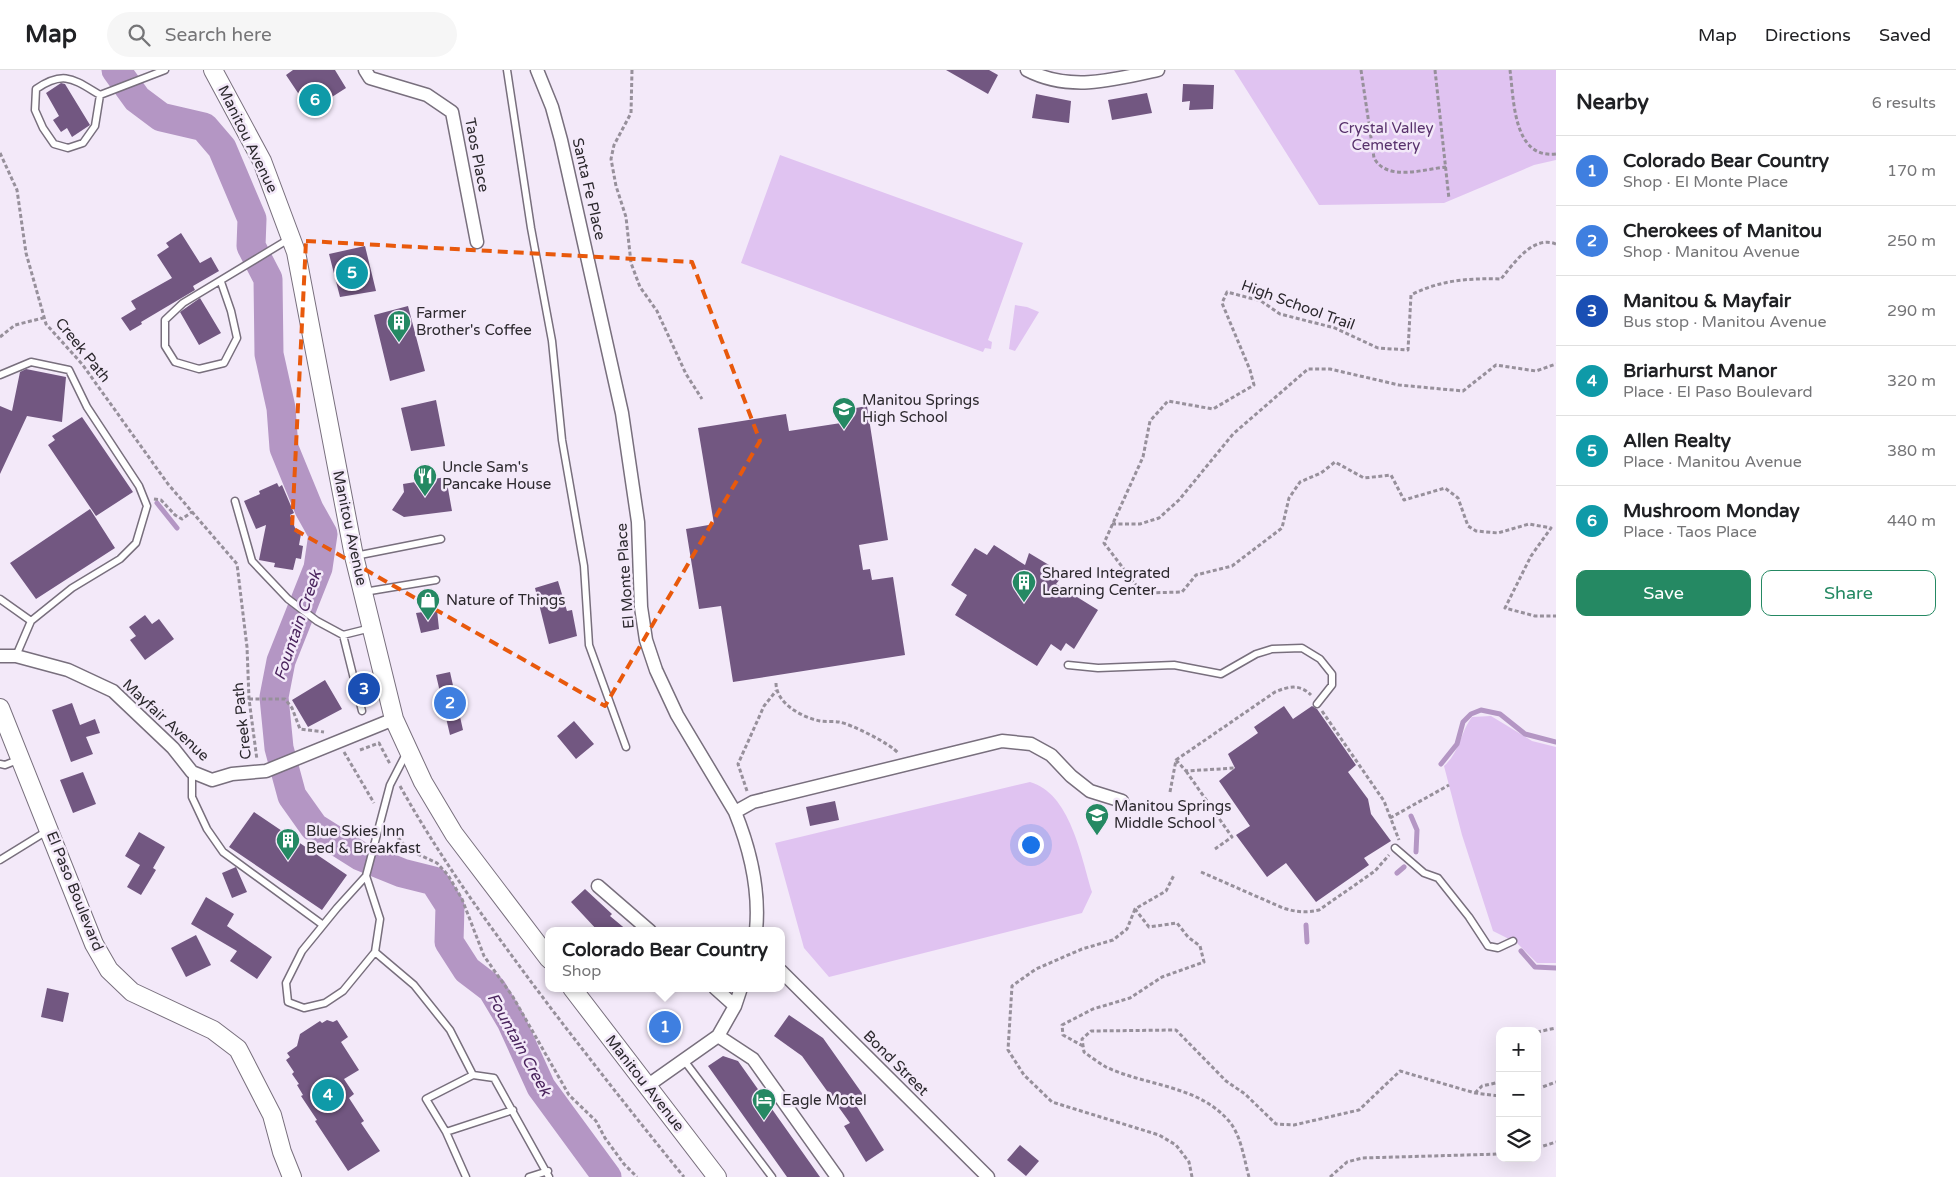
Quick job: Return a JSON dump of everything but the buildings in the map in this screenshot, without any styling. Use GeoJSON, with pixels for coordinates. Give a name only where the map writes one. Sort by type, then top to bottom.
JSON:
{"type":"FeatureCollection","features":[{"type":"Feature","properties":{"kind":"main road","name":"Manitou Avenue"},"geometry":{"type":"LineString","coordinates":[[213,70],[262,161],[300,267],[354,556],[394,719],[423,782],[454,834],[545,953]]}},
{"type":"Feature","properties":{"kind":"main road","name":"El Paso Boulevard"},"geometry":{"type":"LineString","coordinates":[[0,708],[94,944],[109,970],[132,992],[213,1030],[238,1049],[272,1115],[282,1152],[292,1177]]}},
{"type":"Feature","properties":{"kind":"main road","name":"Manitou Avenue"},"geometry":{"type":"LineString","coordinates":[[575,992],[717,1177]]}},
{"type":"Feature","properties":{"kind":"street","name":"Taos Place"},"geometry":{"type":"LineString","coordinates":[[365,70],[370,78],[427,95],[452,112],[477,242]]}},
{"type":"Feature","properties":{"kind":"street","name":"Santa Fe Place"},"geometry":{"type":"LineString","coordinates":[[537,70],[562,140],[602,318]]}},
{"type":"Feature","properties":{"kind":"street"},"geometry":{"type":"LineString","coordinates":[[1027,70],[1084,83],[1158,70]]}},
{"type":"Feature","properties":{"kind":"street","name":"El Monte Place"},"geometry":{"type":"LineString","coordinates":[[602,318],[622,413],[638,522],[642,607],[646,640],[656,670],[677,715],[735,812],[743,832],[752,870],[757,914],[756,927]]}},
{"type":"Feature","properties":{"kind":"street","name":"Mayfair Avenue"},"geometry":{"type":"LineString","coordinates":[[0,656],[16,656],[68,670],[113,691],[174,748],[192,772],[212,780],[299,756],[394,719]]}},
{"type":"Feature","properties":{"kind":"street"},"geometry":{"type":"LineString","coordinates":[[735,812],[753,802],[1002,741],[1031,744],[1051,756],[1071,776],[1090,790],[1122,801]]}},
{"type":"Feature","properties":{"kind":"street"},"geometry":{"type":"LineString","coordinates":[[598,886],[645,927]]}},
{"type":"Feature","properties":{"kind":"street","name":"Bond Street"},"geometry":{"type":"LineString","coordinates":[[785,975],[988,1177]]}},
{"type":"Feature","properties":{"kind":"street"},"geometry":{"type":"LineString","coordinates":[[719,992],[735,1006]]}},
{"type":"Feature","properties":{"kind":"street"},"geometry":{"type":"LineString","coordinates":[[647,1086],[718,1036],[735,1006],[740,992]]}},
{"type":"Feature","properties":{"kind":"street"},"geometry":{"type":"LineString","coordinates":[[718,1036],[753,1059],[837,1177]]}},
{"type":"Feature","properties":{"kind":"lane"},"geometry":{"type":"LineString","coordinates":[[100,95],[95,126],[84,144],[68,148],[54,144],[43,128],[35,110],[36,89],[51,77],[70,78],[100,95],[165,70]]}},
{"type":"Feature","properties":{"kind":"lane"},"geometry":{"type":"LineString","coordinates":[[508,70],[530,228],[552,341],[562,440],[584,566],[589,645],[626,747]]}},
{"type":"Feature","properties":{"kind":"lane"},"geometry":{"type":"LineString","coordinates":[[221,282],[232,310],[237,338],[224,363],[199,369],[175,362],[165,346],[165,320],[182,303],[221,282],[291,238]]}},
{"type":"Feature","properties":{"kind":"lane"},"geometry":{"type":"LineString","coordinates":[[0,374],[31,362],[70,370],[87,407],[144,498],[147,506],[136,543],[120,559],[72,588],[31,621],[16,656]]}},
{"type":"Feature","properties":{"kind":"lane"},"geometry":{"type":"LineString","coordinates":[[235,501],[252,561],[288,598],[317,621],[342,635],[372,628]]}},
{"type":"Feature","properties":{"kind":"lane"},"geometry":{"type":"LineString","coordinates":[[354,556],[441,539]]}},
{"type":"Feature","properties":{"kind":"lane"},"geometry":{"type":"LineString","coordinates":[[363,592],[436,580]]}},
{"type":"Feature","properties":{"kind":"lane"},"geometry":{"type":"LineString","coordinates":[[0,598],[31,621]]}},
{"type":"Feature","properties":{"kind":"lane"},"geometry":{"type":"LineString","coordinates":[[342,635],[362,712]]}},
{"type":"Feature","properties":{"kind":"lane"},"geometry":{"type":"LineString","coordinates":[[1068,665],[1098,668],[1174,665],[1221,674],[1256,654],[1272,649],[1302,648],[1320,659],[1332,674],[1332,685],[1317,704]]}},
{"type":"Feature","properties":{"kind":"lane"},"geometry":{"type":"LineString","coordinates":[[366,876],[380,919],[375,952],[343,991],[326,1003],[304,1008],[288,1002],[286,983],[302,951],[366,876],[378,840],[390,785],[408,751]]}},
{"type":"Feature","properties":{"kind":"lane"},"geometry":{"type":"LineString","coordinates":[[0,764],[4,765],[21,759]]}},
{"type":"Feature","properties":{"kind":"lane"},"geometry":{"type":"LineString","coordinates":[[192,772],[192,797],[207,829],[223,852],[323,925]]}},
{"type":"Feature","properties":{"kind":"lane"},"geometry":{"type":"LineString","coordinates":[[0,860],[50,830]]}},
{"type":"Feature","properties":{"kind":"lane"},"geometry":{"type":"LineString","coordinates":[[1395,848],[1424,873],[1438,878],[1469,917],[1488,946],[1498,948],[1512,941]]}},
{"type":"Feature","properties":{"kind":"lane"},"geometry":{"type":"LineString","coordinates":[[375,952],[414,985],[450,1030],[473,1075]]}},
{"type":"Feature","properties":{"kind":"lane"},"geometry":{"type":"LineString","coordinates":[[683,1059],[772,1177]]}},
{"type":"Feature","properties":{"kind":"lane"},"geometry":{"type":"LineString","coordinates":[[466,1177],[446,1132],[426,1099],[473,1075],[494,1078],[549,1174],[529,1177]]}},
{"type":"Feature","properties":{"kind":"lane"},"geometry":{"type":"LineString","coordinates":[[446,1132],[513,1110]]}},
{"type":"Feature","properties":{"kind":"path"},"geometry":{"type":"LineString","coordinates":[[632,70],[631,113],[614,145],[611,159],[616,186],[626,217],[631,263],[640,287],[658,311],[686,374],[702,399]]}},
{"type":"Feature","properties":{"kind":"path"},"geometry":{"type":"LineString","coordinates":[[1361,70],[1374,158],[1378,164],[1393,173],[1446,167]]}},
{"type":"Feature","properties":{"kind":"path"},"geometry":{"type":"LineString","coordinates":[[1434,70],[1449,199]]}},
{"type":"Feature","properties":{"kind":"path"},"geometry":{"type":"LineString","coordinates":[[1510,70],[1516,116],[1525,142],[1539,154],[1556,154]]}},
{"type":"Feature","properties":{"kind":"path","name":"Creek Path"},"geometry":{"type":"LineString","coordinates":[[0,153],[17,190],[26,253],[46,324],[82,364],[168,484],[237,564],[248,647],[249,700],[262,767]]}},
{"type":"Feature","properties":{"kind":"path","name":"High School Trail"},"geometry":{"type":"LineString","coordinates":[[1556,244],[1549,241],[1536,243],[1501,279],[1467,278],[1429,286],[1411,295],[1408,350],[1378,348],[1335,328],[1280,314],[1262,301],[1227,292],[1222,304],[1250,370],[1254,385],[1213,409],[1168,401],[1150,421],[1143,457],[1104,542],[1142,593],[1182,592],[1196,575],[1232,566],[1282,528],[1290,498],[1300,482],[1321,473],[1335,462],[1364,478],[1391,475],[1404,500],[1445,488],[1458,498],[1468,526],[1476,531],[1498,533],[1529,524],[1550,528],[1531,556],[1505,608],[1535,616],[1556,616]]}},
{"type":"Feature","properties":{"kind":"path"},"geometry":{"type":"LineString","coordinates":[[0,337],[15,325],[44,318]]}},
{"type":"Feature","properties":{"kind":"path"},"geometry":{"type":"LineString","coordinates":[[1112,524],[1140,524],[1159,518],[1179,500],[1233,434],[1308,369],[1330,368],[1399,384],[1463,391],[1496,365],[1536,371],[1556,364]]}},
{"type":"Feature","properties":{"kind":"path"},"geometry":{"type":"LineString","coordinates":[[144,498],[161,500],[175,515],[182,519],[192,512]]}},
{"type":"Feature","properties":{"kind":"path"},"geometry":{"type":"LineString","coordinates":[[776,683],[776,692],[781,701],[806,716],[820,721],[841,722],[892,745],[907,765]]}},
{"type":"Feature","properties":{"kind":"path"},"geometry":{"type":"LineString","coordinates":[[1170,792],[1176,760],[1275,692],[1287,687],[1297,686],[1309,693],[1384,801],[1399,841],[1375,871],[1319,910],[1308,912],[1296,912],[1283,908],[1201,872]]}},
{"type":"Feature","properties":{"kind":"path"},"geometry":{"type":"LineString","coordinates":[[744,786],[740,773],[740,758],[764,706],[776,692]]}},
{"type":"Feature","properties":{"kind":"path"},"geometry":{"type":"LineString","coordinates":[[249,700],[284,699],[292,708],[300,729],[333,733],[391,831],[409,850],[437,863],[448,875],[462,899],[484,956],[513,997],[568,1095],[596,1121],[619,1158],[637,1177]]}},
{"type":"Feature","properties":{"kind":"path"},"geometry":{"type":"LineString","coordinates":[[342,755],[379,744],[421,823],[494,933],[635,1117],[684,1177]]}},
{"type":"Feature","properties":{"kind":"path"},"geometry":{"type":"LineString","coordinates":[[1176,760],[1186,771],[1232,837],[1215,849]]}},
{"type":"Feature","properties":{"kind":"path"},"geometry":{"type":"LineString","coordinates":[[1186,771],[1235,768]]}},
{"type":"Feature","properties":{"kind":"path"},"geometry":{"type":"LineString","coordinates":[[1390,818],[1449,785]]}},
{"type":"Feature","properties":{"kind":"path"},"geometry":{"type":"LineString","coordinates":[[1174,875],[1166,891],[1134,909],[1127,929],[1113,940],[1082,950],[1036,969],[1012,986],[1008,1050],[1024,1075],[1052,1102],[1159,1135],[1176,1145],[1189,1162],[1192,1177]]}},
{"type":"Feature","properties":{"kind":"path"},"geometry":{"type":"LineString","coordinates":[[1083,1046],[1063,1035],[1062,1025],[1093,1009],[1130,998],[1162,977],[1204,962],[1200,946],[1188,937],[1177,923],[1148,927],[1134,909]]}},
{"type":"Feature","properties":{"kind":"path"},"geometry":{"type":"LineString","coordinates":[[1541,1031],[1556,1028]]}},
{"type":"Feature","properties":{"kind":"path"},"geometry":{"type":"LineString","coordinates":[[1249,1177],[1236,1132],[1228,1120],[1207,1104],[1188,1094],[1106,1067],[1084,1052],[1082,1039],[1091,1031],[1176,1030],[1226,1082],[1245,1094],[1276,1124],[1294,1125],[1359,1110],[1400,1071],[1475,1093],[1496,1096]]}},
{"type":"Feature","properties":{"kind":"path"},"geometry":{"type":"LineString","coordinates":[[1541,1088],[1556,1082]]}},
{"type":"Feature","properties":{"kind":"path"},"geometry":{"type":"LineString","coordinates":[[1475,1093],[1482,1086],[1496,1083]]}},
{"type":"Feature","properties":{"kind":"path"},"geometry":{"type":"LineString","coordinates":[[1541,1147],[1556,1142]]}},
{"type":"Feature","properties":{"kind":"path"},"geometry":{"type":"LineString","coordinates":[[1330,1177],[1347,1162],[1362,1158],[1496,1154]]}},
{"type":"Feature","properties":{"kind":"highlighted area"},"geometry":{"type":"Polygon","coordinates":[[[306,241],[692,262],[760,441],[605,706],[292,528],[306,241]]]}},
{"type":"Feature","properties":{"kind":"green space","name":"Crystal Valley Cemetery"},"geometry":{"type":"Polygon","coordinates":[[[1234,70],[1556,70],[1556,160],[1534,165],[1444,203],[1319,205],[1234,70]]]}},
{"type":"Feature","properties":{"kind":"green space"},"geometry":{"type":"Polygon","coordinates":[[[780,155],[1023,243],[988,340],[992,342],[991,349],[985,348],[983,352],[741,263],[780,155]]]}},
{"type":"Feature","properties":{"kind":"green space"},"geometry":{"type":"Polygon","coordinates":[[[1015,305],[1039,312],[1015,351],[1009,349],[1015,305]]]}},
{"type":"Feature","properties":{"kind":"green space"},"geometry":{"type":"Polygon","coordinates":[[[1491,716],[1532,741],[1556,747],[1556,963],[1537,963],[1517,943],[1493,931],[1462,835],[1444,766],[1457,749],[1472,717],[1491,716]]]}},
{"type":"Feature","properties":{"kind":"green space"},"geometry":{"type":"Polygon","coordinates":[[[1030,782],[1044,788],[1055,799],[1072,828],[1092,892],[1082,913],[829,977],[804,948],[775,843],[1030,782]]]}},
{"type":"Feature","properties":{"kind":"waterway","name":"Fountain Creek"},"geometry":{"type":"LineString","coordinates":[[116,70],[137,99],[161,117],[204,127],[222,148],[252,219],[251,246],[268,279],[269,354],[281,408],[284,448],[309,509],[323,534],[318,568],[281,661],[274,697],[279,748],[292,796],[314,827],[360,856],[402,873],[434,881],[450,906],[449,942],[467,970],[492,989],[511,1021],[541,1087],[607,1177]]}},
{"type":"Feature","properties":{"kind":"waterway"},"geometry":{"type":"LineString","coordinates":[[157,503],[177,528]]}},
{"type":"Feature","properties":{"kind":"waterway"},"geometry":{"type":"LineString","coordinates":[[1441,764],[1457,744],[1463,722],[1471,714],[1481,710],[1500,714],[1525,734],[1556,742]]}},
{"type":"Feature","properties":{"kind":"waterway"},"geometry":{"type":"LineString","coordinates":[[1411,816],[1417,830],[1416,852]]}},
{"type":"Feature","properties":{"kind":"waterway"},"geometry":{"type":"LineString","coordinates":[[1397,873],[1404,867]]}},
{"type":"Feature","properties":{"kind":"waterway"},"geometry":{"type":"LineString","coordinates":[[1306,925],[1307,942]]}},
{"type":"Feature","properties":{"kind":"waterway"},"geometry":{"type":"LineString","coordinates":[[1521,951],[1535,967],[1556,968]]}},
{"type":"Feature","properties":{"kind":"place","name":"Mushroom Monday"},"geometry":{"type":"Point","coordinates":[315,100]}},
{"type":"Feature","properties":{"kind":"place","name":"Allen Realty"},"geometry":{"type":"Point","coordinates":[352,273]}},
{"type":"Feature","properties":{"kind":"place","name":"Farmer Brother's Coffee"},"geometry":{"type":"Point","coordinates":[399,343]}},
{"type":"Feature","properties":{"kind":"place","name":"Manitou Springs High School"},"geometry":{"type":"Point","coordinates":[844,430]}},
{"type":"Feature","properties":{"kind":"place","name":"Uncle Sam's Pancake House"},"geometry":{"type":"Point","coordinates":[425,497]}},
{"type":"Feature","properties":{"kind":"place","name":"Shared Integrated Learning Center"},"geometry":{"type":"Point","coordinates":[1024,603]}},
{"type":"Feature","properties":{"kind":"place","name":"Nature of Things"},"geometry":{"type":"Point","coordinates":[428,621]}},
{"type":"Feature","properties":{"kind":"place","name":"Manitou & Mayfair"},"geometry":{"type":"Point","coordinates":[364,689]}},
{"type":"Feature","properties":{"kind":"place","name":"Cherokees of Manitou"},"geometry":{"type":"Point","coordinates":[450,703]}},
{"type":"Feature","properties":{"kind":"place","name":"Manitou Springs Middle School"},"geometry":{"type":"Point","coordinates":[1097,836]}},
{"type":"Feature","properties":{"kind":"place","name":"Blue Skies Inn Bed & Breakfast"},"geometry":{"type":"Point","coordinates":[288,861]}},
{"type":"Feature","properties":{"kind":"place","name":"Colorado Bear Country"},"geometry":{"type":"Point","coordinates":[665,1027]}},
{"type":"Feature","properties":{"kind":"place","name":"Briarhurst Manor"},"geometry":{"type":"Point","coordinates":[328,1095]}},
{"type":"Feature","properties":{"kind":"place","name":"Eagle Motel"},"geometry":{"type":"Point","coordinates":[764,1121]}}]}
